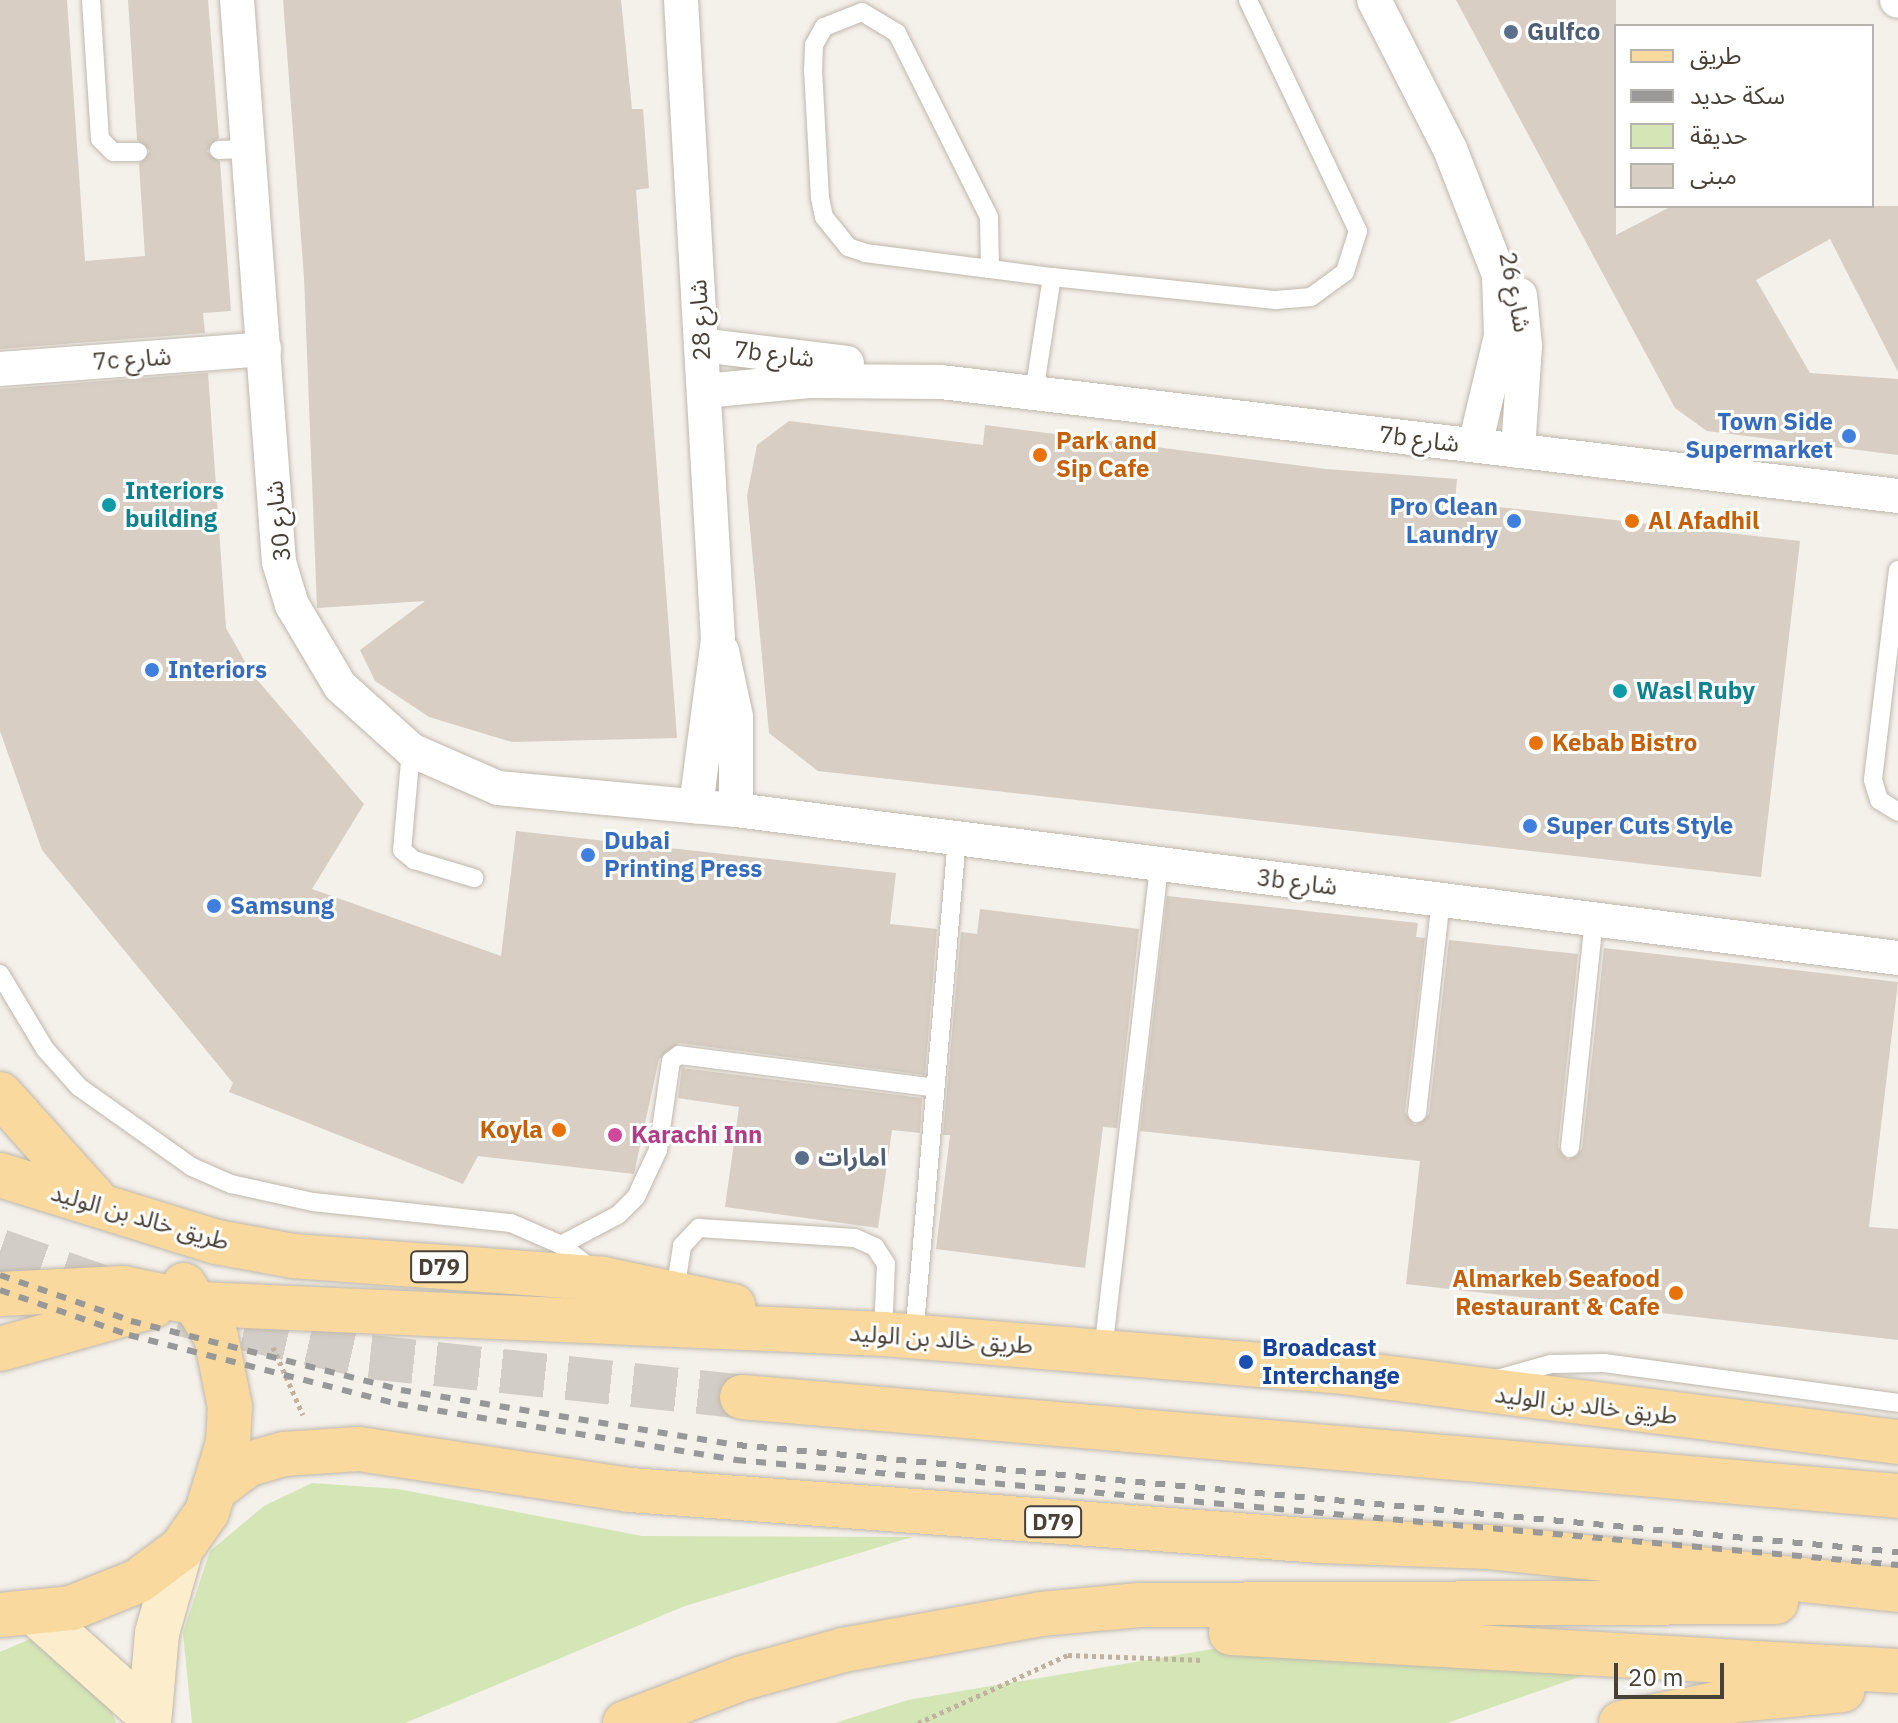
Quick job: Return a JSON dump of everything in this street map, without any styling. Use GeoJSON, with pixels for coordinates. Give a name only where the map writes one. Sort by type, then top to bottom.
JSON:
{"type":"FeatureCollection","features":[{"type":"Feature","properties":{"kind":"main road"},"geometry":{"type":"LineString","coordinates":[[0,1094],[105,1210],[152,1249],[190,1302],[226,1371],[230,1407],[218,1487],[181,1549],[106,1596],[14,1620]]}},
{"type":"Feature","properties":{"kind":"main road","name":"طريق خالد بن الوليد"},"geometry":{"type":"LineString","coordinates":[[0,1175],[204,1239],[293,1256],[603,1279],[725,1302],[770,1326],[1335,1371],[1469,1391],[1898,1442]]}},
{"type":"Feature","properties":{"kind":"main road"},"geometry":{"type":"LineString","coordinates":[[0,1294],[123,1288],[190,1302],[770,1326]]}},
{"type":"Feature","properties":{"kind":"main road"},"geometry":{"type":"LineString","coordinates":[[0,1349],[190,1302]]}},
{"type":"Feature","properties":{"kind":"main road"},"geometry":{"type":"LineString","coordinates":[[742,1397],[1898,1496]]}},
{"type":"Feature","properties":{"kind":"main road","name":"D79"},"geometry":{"type":"LineString","coordinates":[[218,1487],[249,1464],[284,1454],[359,1449],[645,1492],[1305,1540],[1489,1547],[1898,1590]]}},
{"type":"Feature","properties":{"kind":"main road"},"geometry":{"type":"LineString","coordinates":[[625,1723],[843,1650],[944,1627],[1140,1605],[1898,1601]]}},
{"type":"Feature","properties":{"kind":"main road"},"geometry":{"type":"LineString","coordinates":[[1140,1605],[1156,1619],[1197,1632],[1898,1671]]}},
{"type":"Feature","properties":{"kind":"main road"},"geometry":{"type":"LineString","coordinates":[[1621,1723],[1736,1700],[1898,1689]]}},
{"type":"Feature","properties":{"kind":"street","name":"شارع 30"},"geometry":{"type":"LineString","coordinates":[[237,0],[234,149],[264,349],[279,562],[292,605],[340,686],[411,750],[498,788],[696,807]]}},
{"type":"Feature","properties":{"kind":"street","name":"شارع 28"},"geometry":{"type":"LineString","coordinates":[[681,0],[718,639],[736,717],[736,810]]}},
{"type":"Feature","properties":{"kind":"street","name":"شارع 26"},"geometry":{"type":"LineString","coordinates":[[1374,0],[1450,149],[1503,296],[1501,336],[1475,445]]}},
{"type":"Feature","properties":{"kind":"street","name":"شارع 26"},"geometry":{"type":"LineString","coordinates":[[1450,149],[1491,209],[1519,285],[1525,346],[1518,451]]}},
{"type":"Feature","properties":{"kind":"street","name":"7b شارع"},"geometry":{"type":"LineString","coordinates":[[701,345],[889,368],[941,382]]}},
{"type":"Feature","properties":{"kind":"street","name":"7c شارع"},"geometry":{"type":"LineString","coordinates":[[0,369],[264,349]]}},
{"type":"Feature","properties":{"kind":"street","name":"7b شارع"},"geometry":{"type":"LineString","coordinates":[[704,391],[809,381],[941,382],[1898,496]]}},
{"type":"Feature","properties":{"kind":"street","name":"شارع 28"},"geometry":{"type":"LineString","coordinates":[[696,807],[718,639]]}},
{"type":"Feature","properties":{"kind":"street","name":"3b شارع"},"geometry":{"type":"LineString","coordinates":[[696,807],[1898,958]]}},
{"type":"Feature","properties":{"kind":"street"},"geometry":{"type":"LineString","coordinates":[[14,1620],[148,1718],[165,1593],[181,1549]]}},
{"type":"Feature","properties":{"kind":"lane"},"geometry":{"type":"LineString","coordinates":[[91,0],[100,139],[113,152],[138,152]]}},
{"type":"Feature","properties":{"kind":"lane"},"geometry":{"type":"LineString","coordinates":[[990,269],[989,217],[909,53],[881,18],[841,15],[814,45],[820,198],[833,233],[865,253],[1052,277],[1276,300],[1311,297],[1345,272],[1358,231],[1353,209],[1248,0]]}},
{"type":"Feature","properties":{"kind":"lane"},"geometry":{"type":"LineString","coordinates":[[1034,393],[1052,277]]}},
{"type":"Feature","properties":{"kind":"lane"},"geometry":{"type":"LineString","coordinates":[[1898,570],[1890,709],[1875,790],[1898,812]]}},
{"type":"Feature","properties":{"kind":"lane"},"geometry":{"type":"LineString","coordinates":[[411,750],[402,850],[414,860],[474,878]]}},
{"type":"Feature","properties":{"kind":"lane"},"geometry":{"type":"LineString","coordinates":[[898,1336],[935,1088],[957,838]]}},
{"type":"Feature","properties":{"kind":"lane"},"geometry":{"type":"LineString","coordinates":[[1103,1351],[1159,864]]}},
{"type":"Feature","properties":{"kind":"lane"},"geometry":{"type":"LineString","coordinates":[[1417,1113],[1441,900]]}},
{"type":"Feature","properties":{"kind":"lane"},"geometry":{"type":"LineString","coordinates":[[1570,1148],[1594,920]]}},
{"type":"Feature","properties":{"kind":"lane"},"geometry":{"type":"LineString","coordinates":[[0,974],[45,1049],[79,1087],[192,1167],[231,1184],[313,1202],[511,1223],[561,1245],[603,1279]]}},
{"type":"Feature","properties":{"kind":"lane"},"geometry":{"type":"LineString","coordinates":[[561,1245],[618,1215],[643,1186],[658,1150],[671,1061],[679,1055],[935,1088]]}},
{"type":"Feature","properties":{"kind":"lane"},"geometry":{"type":"LineString","coordinates":[[675,1292],[682,1246],[699,1228],[855,1238],[875,1247],[886,1264],[898,1336]]}},
{"type":"Feature","properties":{"kind":"lane"},"geometry":{"type":"LineString","coordinates":[[1469,1391],[1521,1370],[1604,1363],[1898,1403]]}},
{"type":"Feature","properties":{"kind":"green space"},"geometry":{"type":"Polygon","coordinates":[[[312,1483],[398,1489],[642,1536],[912,1537],[685,1606],[405,1723],[192,1723],[183,1633],[210,1551],[264,1506],[312,1483]]]}},
{"type":"Feature","properties":{"kind":"green space"},"geometry":{"type":"Polygon","coordinates":[[[37,1636],[100,1680],[116,1723],[0,1723],[0,1652],[37,1636]]]}},
{"type":"Feature","properties":{"kind":"green space"},"geometry":{"type":"Polygon","coordinates":[[[1267,1640],[1605,1668],[1447,1723],[835,1723],[908,1700],[1267,1640]]]}},
{"type":"Feature","properties":{"kind":"building"},"geometry":{"type":"Polygon","coordinates":[[[0,0],[67,0],[85,261],[145,256],[139,164],[150,151],[137,140],[128,0],[208,0],[219,138],[207,151],[220,162],[231,311],[203,313],[205,333],[0,349],[0,0]]]}},
{"type":"Feature","properties":{"kind":"building"},"geometry":{"type":"Polygon","coordinates":[[[283,0],[621,0],[632,109],[643,109],[649,188],[636,190],[677,738],[512,742],[429,717],[375,681],[360,650],[425,601],[317,608],[304,277],[283,0]]]}},
{"type":"Feature","properties":{"kind":"building"},"geometry":{"type":"Polygon","coordinates":[[[1456,0],[1616,0],[1616,235],[1668,208],[1898,206],[1898,372],[1830,239],[1756,280],[1810,373],[1898,379],[1898,455],[1707,431],[1675,408],[1456,0]]]}},
{"type":"Feature","properties":{"kind":"building"},"geometry":{"type":"Polygon","coordinates":[[[208,373],[226,628],[252,674],[364,804],[312,889],[501,956],[516,831],[896,873],[890,924],[937,929],[925,1075],[679,1043],[659,1059],[634,1174],[478,1156],[463,1184],[229,1092],[233,1083],[42,850],[0,731],[0,389],[208,373]]]}},
{"type":"Feature","properties":{"kind":"building"},"geometry":{"type":"Polygon","coordinates":[[[789,421],[983,445],[985,425],[1326,469],[1457,479],[1455,502],[1800,541],[1761,877],[818,771],[769,733],[747,496],[757,445],[789,421]]]}},
{"type":"Feature","properties":{"kind":"building"},"geometry":{"type":"Polygon","coordinates":[[[1167,896],[1418,923],[1416,937],[1425,938],[1405,1112],[1415,1125],[1429,1114],[1449,940],[1578,954],[1558,1147],[1568,1160],[1582,1149],[1604,948],[1898,982],[1869,1227],[1898,1229],[1898,1340],[1406,1284],[1420,1161],[1140,1131],[1167,896]]]}},
{"type":"Feature","properties":{"kind":"building"},"geometry":{"type":"Polygon","coordinates":[[[980,909],[1139,929],[1117,1128],[1103,1127],[1085,1268],[936,1249],[950,1135],[943,1135],[961,932],[977,934],[980,909]]]}},
{"type":"Feature","properties":{"kind":"building","name":"امارات"},"geometry":{"type":"Polygon","coordinates":[[[682,1068],[922,1098],[920,1133],[892,1130],[878,1228],[725,1207],[739,1107],[678,1098],[682,1068]]]}},
{"type":"Feature","properties":{"kind":"tunnel"},"geometry":{"type":"LineString","coordinates":[[0,1251],[111,1290]]}},
{"type":"Feature","properties":{"kind":"tunnel"},"geometry":{"type":"LineString","coordinates":[[180,1314],[370,1357],[742,1397]]}},
{"type":"Feature","properties":{"kind":"railway"},"geometry":{"type":"LineString","coordinates":[[0,1275],[131,1321],[401,1390],[737,1445],[1898,1552]]}},
{"type":"Feature","properties":{"kind":"railway"},"geometry":{"type":"LineString","coordinates":[[0,1290],[129,1335],[398,1404],[736,1460],[1898,1565]]}},
{"type":"Feature","properties":{"kind":"place","name":"Gulfco"},"geometry":{"type":"Point","coordinates":[1511,32]}},
{"type":"Feature","properties":{"kind":"place","name":"Town Side Supermarket"},"geometry":{"type":"Point","coordinates":[1849,436]}},
{"type":"Feature","properties":{"kind":"place","name":"Park and Sip Cafe"},"geometry":{"type":"Point","coordinates":[1040,455]}},
{"type":"Feature","properties":{"kind":"place","name":"Interiors building"},"geometry":{"type":"Point","coordinates":[109,505]}},
{"type":"Feature","properties":{"kind":"place","name":"Pro Clean Laundry"},"geometry":{"type":"Point","coordinates":[1514,521]}},
{"type":"Feature","properties":{"kind":"place","name":"Al Afadhil"},"geometry":{"type":"Point","coordinates":[1632,521]}},
{"type":"Feature","properties":{"kind":"place","name":"Interiors"},"geometry":{"type":"Point","coordinates":[152,670]}},
{"type":"Feature","properties":{"kind":"place","name":"Wasl Ruby"},"geometry":{"type":"Point","coordinates":[1620,691]}},
{"type":"Feature","properties":{"kind":"place","name":"Kebab Bistro"},"geometry":{"type":"Point","coordinates":[1536,743]}},
{"type":"Feature","properties":{"kind":"place","name":"Super Cuts Style"},"geometry":{"type":"Point","coordinates":[1530,826]}},
{"type":"Feature","properties":{"kind":"place","name":"Dubai Printing Press"},"geometry":{"type":"Point","coordinates":[588,855]}},
{"type":"Feature","properties":{"kind":"place","name":"Samsung"},"geometry":{"type":"Point","coordinates":[214,906]}},
{"type":"Feature","properties":{"kind":"place","name":"Koyla"},"geometry":{"type":"Point","coordinates":[559,1130]}},
{"type":"Feature","properties":{"kind":"place","name":"Karachi Inn"},"geometry":{"type":"Point","coordinates":[615,1135]}},
{"type":"Feature","properties":{"kind":"place","name":"امارات"},"geometry":{"type":"Point","coordinates":[802,1158]}},
{"type":"Feature","properties":{"kind":"place","name":"Almarkeb Seafood Restaurant & Cafe"},"geometry":{"type":"Point","coordinates":[1676,1293]}},
{"type":"Feature","properties":{"kind":"place","name":"Broadcast Interchange"},"geometry":{"type":"Point","coordinates":[1246,1362]}}]}
